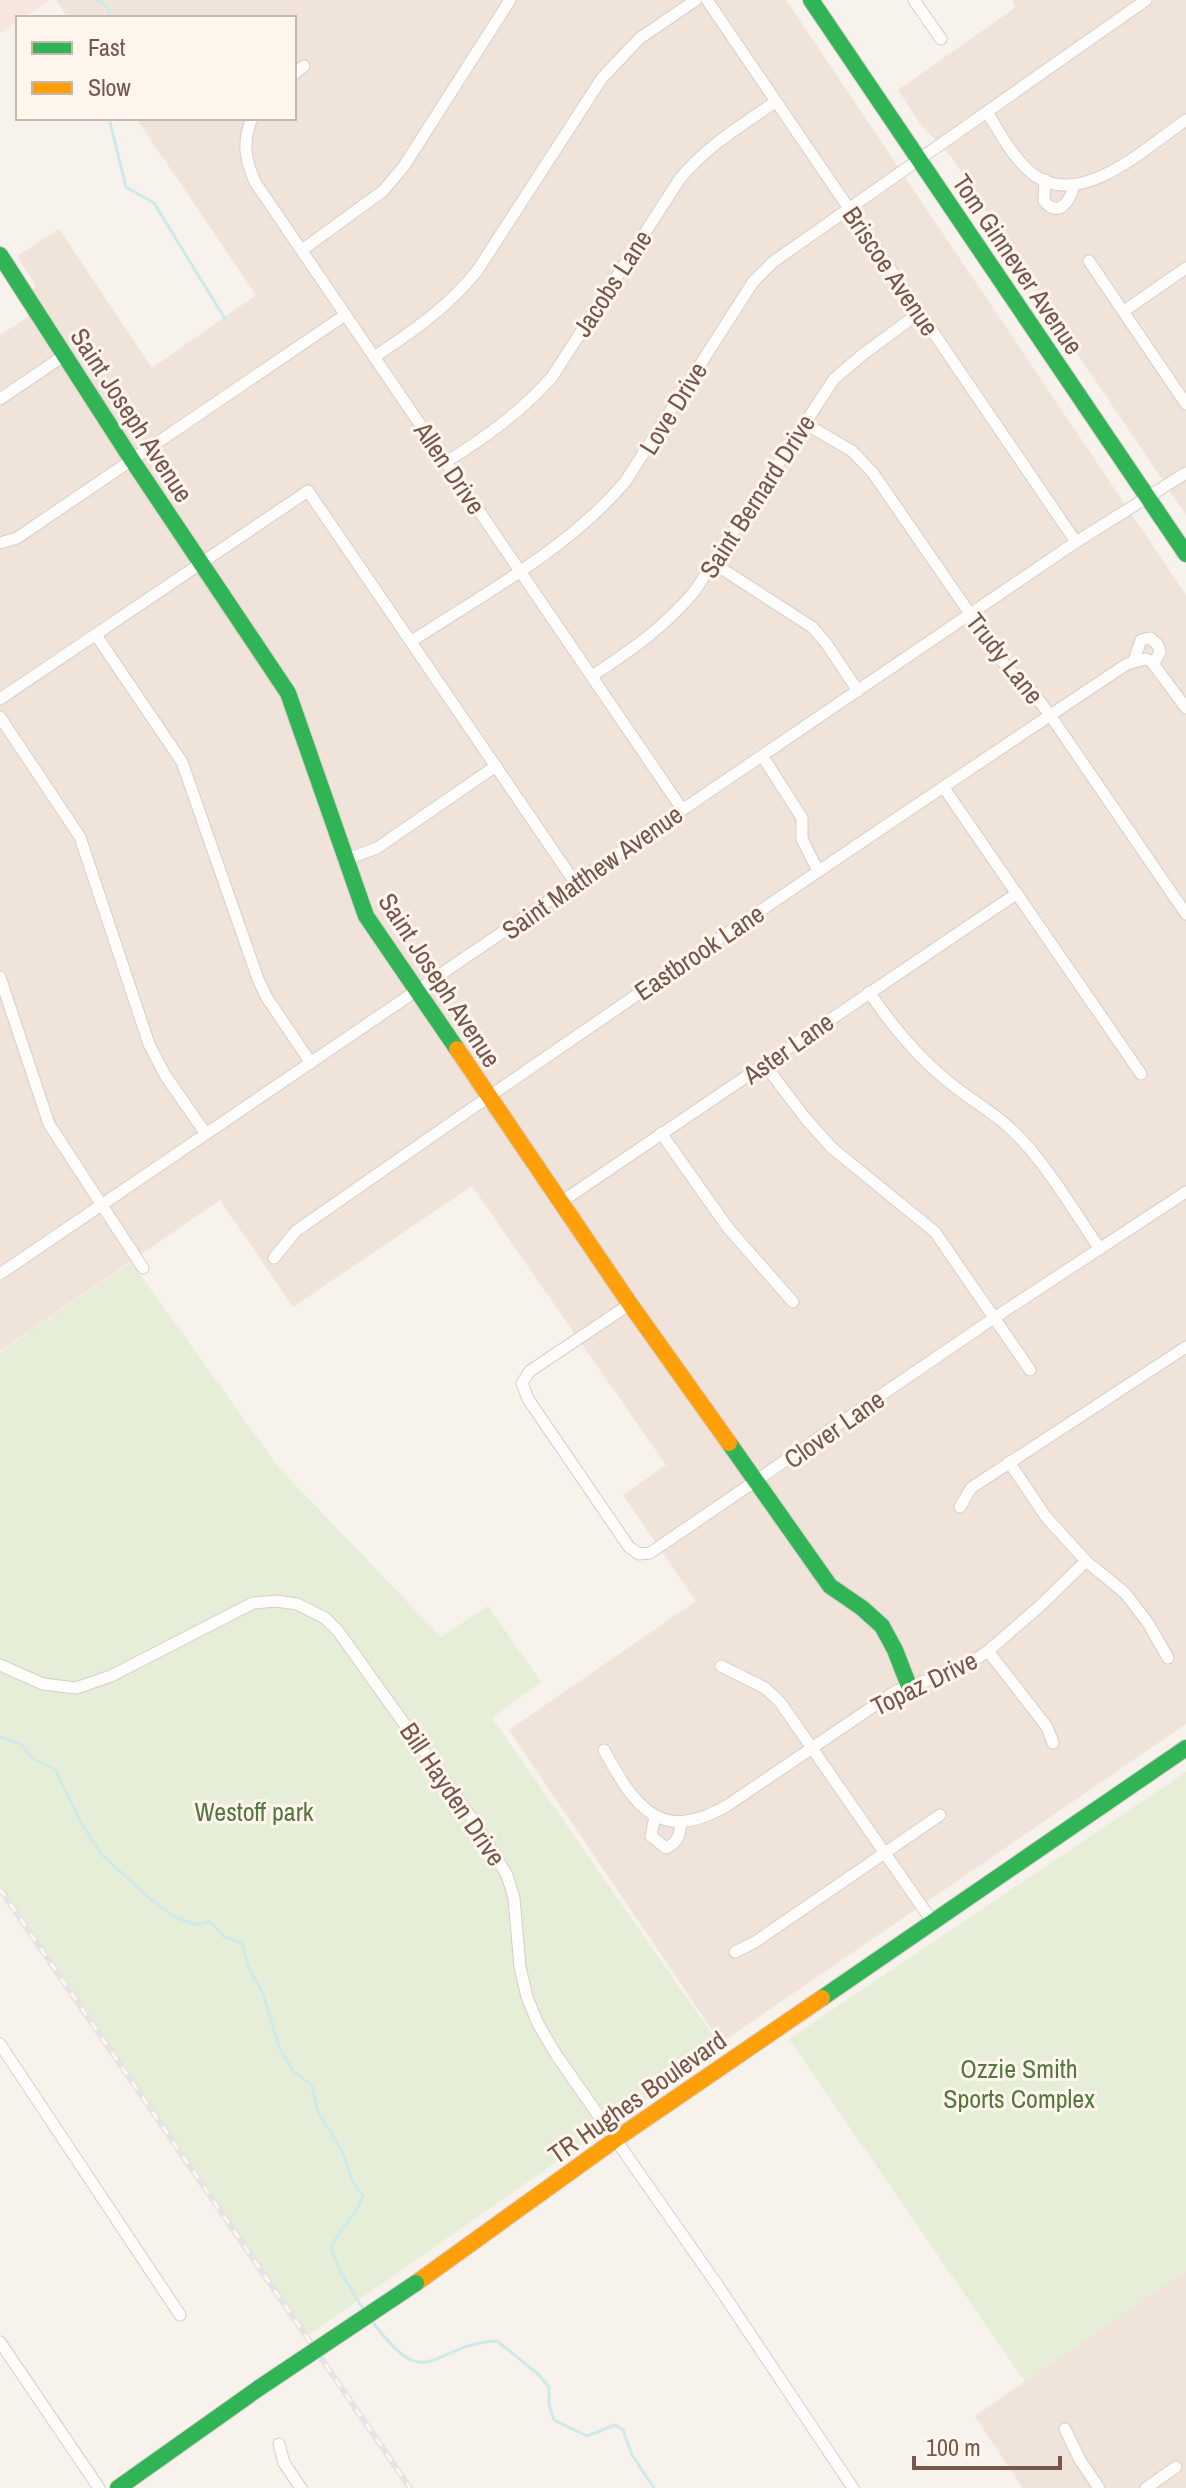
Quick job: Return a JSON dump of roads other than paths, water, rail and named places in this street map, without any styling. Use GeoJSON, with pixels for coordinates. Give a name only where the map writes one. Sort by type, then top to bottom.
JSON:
{"type":"FeatureCollection","features":[{"type":"Feature","properties":{"kind":"main road","name":"Tom Ginnever Avenue"},"geometry":{"type":"LineString","coordinates":[[811,0],[1186,554]]}},
{"type":"Feature","properties":{"kind":"main road","name":"Saint Joseph Avenue"},"geometry":{"type":"LineString","coordinates":[[0,255],[288,693],[366,916],[630,1304],[830,1586],[870,1612],[881,1623],[897,1652],[909,1686]]}},
{"type":"Feature","properties":{"kind":"main road","name":"TR Hughes Boulevard"},"geometry":{"type":"LineString","coordinates":[[118,2488],[259,2388],[416,2283],[616,2139],[934,1924],[1186,1748]]}},
{"type":"Feature","properties":{"kind":"street"},"geometry":{"type":"LineString","coordinates":[[302,250],[383,191],[404,166],[510,0]]}},
{"type":"Feature","properties":{"kind":"street"},"geometry":{"type":"LineString","coordinates":[[374,357],[409,334],[460,292],[477,271],[602,78],[640,38],[696,0]]}},
{"type":"Feature","properties":{"kind":"street","name":"Briscoe Avenue"},"geometry":{"type":"LineString","coordinates":[[707,0],[1076,542]]}},
{"type":"Feature","properties":{"kind":"street"},"geometry":{"type":"LineString","coordinates":[[914,0],[941,39]]}},
{"type":"Feature","properties":{"kind":"street","name":"Love Drive"},"geometry":{"type":"LineString","coordinates":[[412,641],[575,532],[604,507],[625,482],[753,282],[773,262],[847,207],[1146,0]]}},
{"type":"Feature","properties":{"kind":"street","name":"Jacobs Lane"},"geometry":{"type":"LineString","coordinates":[[446,462],[498,429],[552,377],[692,163],[711,146],[775,102]]}},
{"type":"Feature","properties":{"kind":"street"},"geometry":{"type":"LineString","coordinates":[[987,112],[1017,159],[1029,171],[1045,180],[1074,185],[1094,181],[1112,172],[1186,120]]}},
{"type":"Feature","properties":{"kind":"street","name":"Allen Drive"},"geometry":{"type":"LineString","coordinates":[[251,120],[244,145],[246,161],[255,182],[682,809]]}},
{"type":"Feature","properties":{"kind":"street"},"geometry":{"type":"LineString","coordinates":[[1045,180],[1044,201],[1056,209],[1063,208],[1068,202],[1074,185]]}},
{"type":"Feature","properties":{"kind":"street"},"geometry":{"type":"LineString","coordinates":[[1089,261],[1186,404]]}},
{"type":"Feature","properties":{"kind":"street"},"geometry":{"type":"LineString","coordinates":[[1124,311],[1186,268]]}},
{"type":"Feature","properties":{"kind":"street","name":"Saint Bernard Drive"},"geometry":{"type":"LineString","coordinates":[[592,676],[648,639],[673,616],[694,592],[834,379],[919,313]]}},
{"type":"Feature","properties":{"kind":"street"},"geometry":{"type":"LineString","coordinates":[[0,543],[17,538],[345,315]]}},
{"type":"Feature","properties":{"kind":"street"},"geometry":{"type":"LineString","coordinates":[[0,399],[65,355]]}},
{"type":"Feature","properties":{"kind":"street","name":"Trudy Lane"},"geometry":{"type":"LineString","coordinates":[[804,423],[852,451],[873,473],[1006,666],[1031,690],[1050,715],[1186,914]]}},
{"type":"Feature","properties":{"kind":"street","name":"Saint Matthew Avenue"},"geometry":{"type":"LineString","coordinates":[[0,1274],[1076,542],[1186,473]]}},
{"type":"Feature","properties":{"kind":"street"},"geometry":{"type":"LineString","coordinates":[[0,699],[308,491],[576,884]]}},
{"type":"Feature","properties":{"kind":"street"},"geometry":{"type":"LineString","coordinates":[[713,563],[812,627],[858,691]]}},
{"type":"Feature","properties":{"kind":"street"},"geometry":{"type":"LineString","coordinates":[[96,635],[182,762],[253,967],[267,998],[311,1063]]}},
{"type":"Feature","properties":{"kind":"street","name":"Eastbrook Lane"},"geometry":{"type":"LineString","coordinates":[[274,1258],[296,1231],[487,1097],[1050,715],[1144,661],[1186,708]]}},
{"type":"Feature","properties":{"kind":"street"},"geometry":{"type":"LineString","coordinates":[[0,717],[80,837],[149,1044],[165,1075],[206,1134]]}},
{"type":"Feature","properties":{"kind":"street"},"geometry":{"type":"LineString","coordinates":[[763,757],[802,818],[802,839],[818,871]]}},
{"type":"Feature","properties":{"kind":"street"},"geometry":{"type":"LineString","coordinates":[[344,860],[377,848],[496,766]]}},
{"type":"Feature","properties":{"kind":"street"},"geometry":{"type":"LineString","coordinates":[[944,788],[1141,1074]]}},
{"type":"Feature","properties":{"kind":"street","name":"Aster Lane"},"geometry":{"type":"LineString","coordinates":[[561,1202],[1016,894]]}},
{"type":"Feature","properties":{"kind":"street"},"geometry":{"type":"LineString","coordinates":[[0,977],[49,1124],[141,1260],[143,1268]]}},
{"type":"Feature","properties":{"kind":"street"},"geometry":{"type":"LineString","coordinates":[[869,992],[893,1027],[922,1060],[992,1112],[1025,1142],[1100,1249]]}},
{"type":"Feature","properties":{"kind":"street"},"geometry":{"type":"LineString","coordinates":[[765,1065],[832,1148],[935,1232],[1030,1370]]}},
{"type":"Feature","properties":{"kind":"street"},"geometry":{"type":"LineString","coordinates":[[661,1133],[728,1228],[793,1302]]}},
{"type":"Feature","properties":{"kind":"street","name":"Clover Lane"},"geometry":{"type":"LineString","coordinates":[[630,1304],[530,1371],[522,1383],[528,1399],[629,1547],[639,1554],[659,1549],[994,1318],[1186,1192]]}},
{"type":"Feature","properties":{"kind":"street"},"geometry":{"type":"LineString","coordinates":[[960,1507],[971,1488],[1186,1347]]}},
{"type":"Feature","properties":{"kind":"street"},"geometry":{"type":"LineString","coordinates":[[1009,1462],[1046,1517],[1086,1561],[1125,1593],[1148,1623],[1168,1658]]}},
{"type":"Feature","properties":{"kind":"street","name":"Topaz Drive"},"geometry":{"type":"LineString","coordinates":[[604,1750],[634,1800],[655,1816],[690,1822],[719,1811],[896,1691],[961,1669],[988,1651],[1086,1561]]}},
{"type":"Feature","properties":{"kind":"street","name":"Bill Hayden Drive"},"geometry":{"type":"LineString","coordinates":[[0,1665],[43,1684],[76,1688],[123,1670],[253,1603],[276,1601],[297,1604],[325,1618],[338,1631],[496,1854],[511,1887],[518,1925],[520,1967],[527,1997],[538,2024],[559,2059],[853,2488]]}},
{"type":"Feature","properties":{"kind":"street"},"geometry":{"type":"LineString","coordinates":[[988,1651],[1047,1727],[1053,1743]]}},
{"type":"Feature","properties":{"kind":"street"},"geometry":{"type":"LineString","coordinates":[[721,1666],[765,1688],[780,1702],[934,1924]]}},
{"type":"Feature","properties":{"kind":"street"},"geometry":{"type":"LineString","coordinates":[[735,1952],[755,1942],[940,1815]]}},
{"type":"Feature","properties":{"kind":"street","name":"Topaz Drive"},"geometry":{"type":"LineString","coordinates":[[655,1816],[651,1836],[666,1848],[675,1844],[681,1822]]}},
{"type":"Feature","properties":{"kind":"street"},"geometry":{"type":"LineString","coordinates":[[0,2044],[180,2315]]}},
{"type":"Feature","properties":{"kind":"street"},"geometry":{"type":"LineString","coordinates":[[0,2342],[99,2488]]}},
{"type":"Feature","properties":{"kind":"street"},"geometry":{"type":"LineString","coordinates":[[1065,2429],[1080,2460],[1099,2488]]}},
{"type":"Feature","properties":{"kind":"street"},"geometry":{"type":"LineString","coordinates":[[279,2444],[284,2463],[301,2488]]}},
{"type":"Feature","properties":{"kind":"street"},"geometry":{"type":"LineString","coordinates":[[1146,2488],[1176,2467]]}},
{"type":"Feature","properties":{"kind":"waterway"},"geometry":{"type":"LineString","coordinates":[[97,0],[108,8],[110,16]]}},
{"type":"Feature","properties":{"kind":"waterway"},"geometry":{"type":"LineString","coordinates":[[109,120],[126,187],[154,203],[225,319]]}},
{"type":"Feature","properties":{"kind":"waterway"},"geometry":{"type":"LineString","coordinates":[[0,1737],[21,1744],[33,1759],[55,1769],[80,1821],[103,1856],[153,1901],[175,1917],[197,1925],[210,1922],[223,1936],[242,1943],[249,1969],[263,1993],[279,2047],[293,2071],[312,2086],[318,2112],[342,2151],[352,2180],[363,2196],[331,2248],[340,2271],[365,2312]]}},
{"type":"Feature","properties":{"kind":"waterway"},"geometry":{"type":"LineString","coordinates":[[372,2321],[391,2344],[406,2357],[418,2362],[430,2361],[475,2344],[497,2341],[538,2374],[549,2387],[549,2405],[554,2420],[587,2436],[615,2425],[623,2430],[632,2455],[654,2488]]}},
{"type":"Feature","properties":{"kind":"railway"},"geometry":{"type":"LineString","coordinates":[[0,1889],[410,2488]]}},
{"type":"Feature","properties":{"kind":"park label","name":"Westoff park"},"geometry":{"type":"Point","coordinates":[254,1811]}},
{"type":"Feature","properties":{"kind":"park label","name":"Ozzie Smith Sports Complex"},"geometry":{"type":"Point","coordinates":[1019,2083]}}]}
